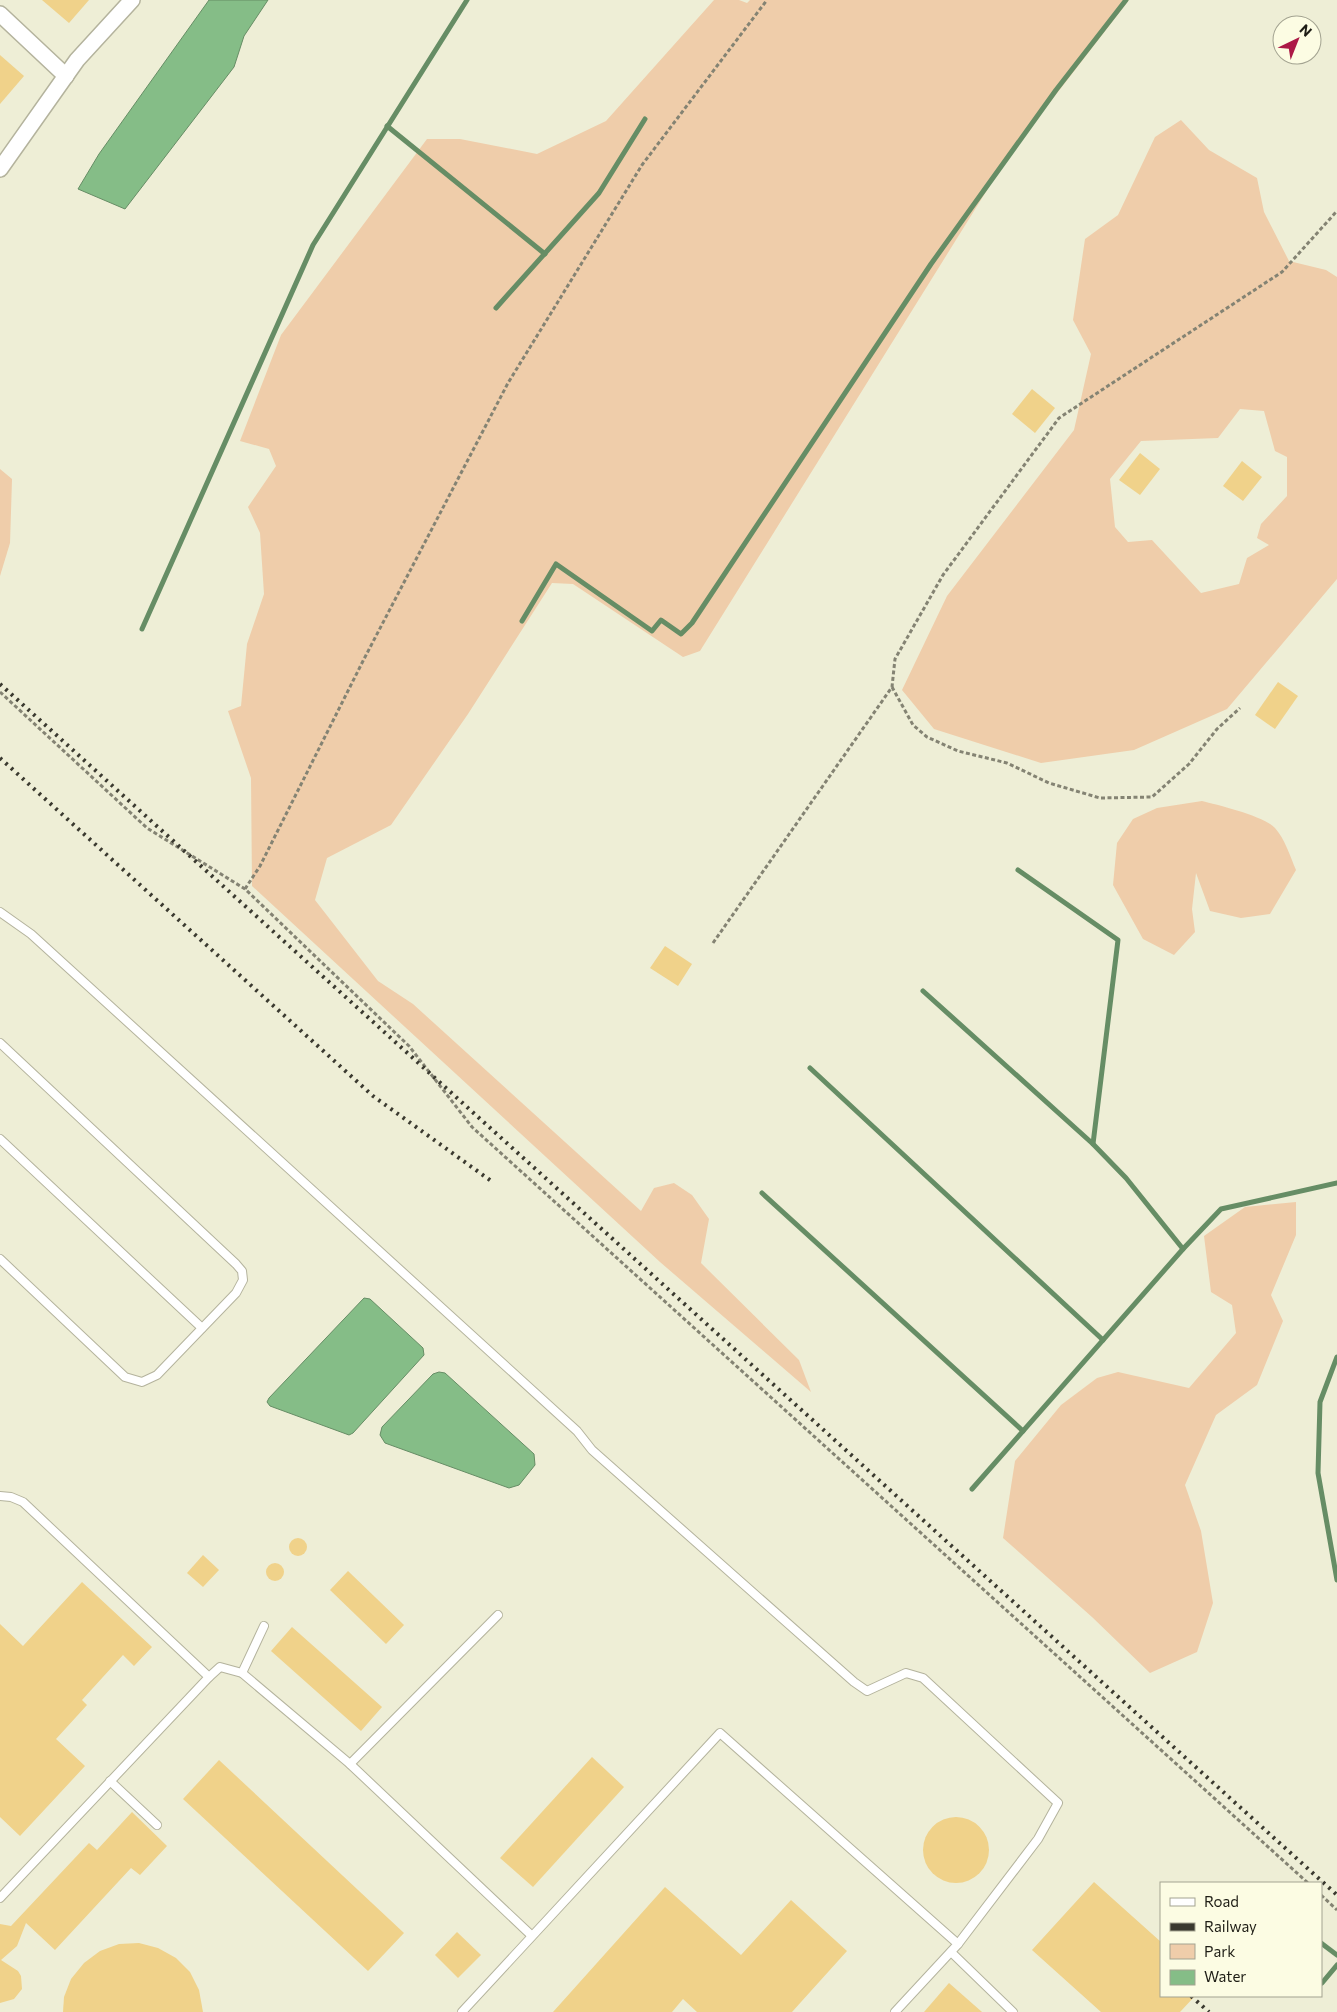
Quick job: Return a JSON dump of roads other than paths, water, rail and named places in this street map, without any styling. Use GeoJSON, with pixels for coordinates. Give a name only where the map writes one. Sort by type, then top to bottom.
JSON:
{"type":"FeatureCollection","features":[{"type":"Feature","properties":{"kind":"street"},"geometry":{"type":"LineString","coordinates":[[0,169],[66,76],[132,0]]}},
{"type":"Feature","properties":{"kind":"street"},"geometry":{"type":"LineString","coordinates":[[0,14],[66,76]]}},
{"type":"Feature","properties":{"kind":"lane"},"geometry":{"type":"LineString","coordinates":[[0,912],[31,934],[577,1431],[592,1450],[854,1682],[867,1691],[906,1674],[923,1678],[1058,1803],[1038,1839],[958,1944],[896,2012]]}},
{"type":"Feature","properties":{"kind":"lane"},"geometry":{"type":"LineString","coordinates":[[0,1043],[242,1271],[243,1280],[239,1288],[157,1375],[142,1382],[133,1381],[126,1377],[0,1259]]}},
{"type":"Feature","properties":{"kind":"lane"},"geometry":{"type":"LineString","coordinates":[[0,1139],[202,1328]]}},
{"type":"Feature","properties":{"kind":"lane"},"geometry":{"type":"LineString","coordinates":[[0,1496],[11,1497],[23,1502],[209,1677]]}},
{"type":"Feature","properties":{"kind":"lane"},"geometry":{"type":"LineString","coordinates":[[350,1764],[498,1615]]}},
{"type":"Feature","properties":{"kind":"lane"},"geometry":{"type":"LineString","coordinates":[[242,1672],[264,1626]]}},
{"type":"Feature","properties":{"kind":"lane"},"geometry":{"type":"LineString","coordinates":[[0,1898],[220,1667],[242,1672],[350,1764],[531,1935]]}},
{"type":"Feature","properties":{"kind":"lane"},"geometry":{"type":"LineString","coordinates":[[462,2012],[720,1732],[958,1944]]}},
{"type":"Feature","properties":{"kind":"lane"},"geometry":{"type":"LineString","coordinates":[[110,1781],[157,1825]]}},
{"type":"Feature","properties":{"kind":"lane"},"geometry":{"type":"LineString","coordinates":[[951,1952],[1012,2012]]}},
{"type":"Feature","properties":{"kind":"water"},"geometry":{"type":"Polygon","coordinates":[[[209,0],[268,0],[244,36],[234,67],[125,209],[78,189],[99,154],[209,0]]]}},
{"type":"Feature","properties":{"kind":"water"},"geometry":{"type":"Polygon","coordinates":[[[364,1298],[370,1299],[423,1348],[424,1355],[353,1433],[349,1435],[270,1406],[267,1402],[269,1398],[364,1298]]]}},
{"type":"Feature","properties":{"kind":"water"},"geometry":{"type":"Polygon","coordinates":[[[445,1373],[534,1454],[535,1465],[519,1485],[509,1488],[385,1443],[380,1435],[382,1427],[433,1374],[445,1373]]]}},
{"type":"Feature","properties":{"kind":"waterway"},"geometry":{"type":"LineString","coordinates":[[142,629],[313,245],[467,0]]}},
{"type":"Feature","properties":{"kind":"waterway"},"geometry":{"type":"LineString","coordinates":[[522,621],[556,564],[652,631],[661,620],[681,634],[692,623],[931,264],[1056,90],[1126,0]]}},
{"type":"Feature","properties":{"kind":"waterway"},"geometry":{"type":"LineString","coordinates":[[496,308],[599,193],[645,119]]}},
{"type":"Feature","properties":{"kind":"waterway"},"geometry":{"type":"LineString","coordinates":[[387,126],[545,254]]}},
{"type":"Feature","properties":{"kind":"waterway"},"geometry":{"type":"LineString","coordinates":[[1018,870],[1118,940],[1093,1144]]}},
{"type":"Feature","properties":{"kind":"waterway"},"geometry":{"type":"LineString","coordinates":[[923,991],[1093,1144],[1126,1178],[1183,1249]]}},
{"type":"Feature","properties":{"kind":"waterway"},"geometry":{"type":"LineString","coordinates":[[810,1068],[1103,1340]]}},
{"type":"Feature","properties":{"kind":"waterway"},"geometry":{"type":"LineString","coordinates":[[972,1489],[1183,1249],[1221,1209],[1337,1183]]}},
{"type":"Feature","properties":{"kind":"waterway"},"geometry":{"type":"LineString","coordinates":[[762,1193],[1023,1431]]}},
{"type":"Feature","properties":{"kind":"waterway"},"geometry":{"type":"LineString","coordinates":[[1337,1357],[1320,1402],[1318,1473],[1337,1580]]}},
{"type":"Feature","properties":{"kind":"waterway"},"geometry":{"type":"LineString","coordinates":[[1322,1944],[1337,1955]]}},
{"type":"Feature","properties":{"kind":"waterway"},"geometry":{"type":"LineString","coordinates":[[1322,1983],[1337,1965]]}},
{"type":"Feature","properties":{"kind":"railway"},"geometry":{"type":"LineString","coordinates":[[0,684],[1337,1895]]}},
{"type":"Feature","properties":{"kind":"railway"},"geometry":{"type":"LineString","coordinates":[[0,758],[373,1096],[494,1183]]}},
{"type":"Feature","properties":{"kind":"railway"},"geometry":{"type":"LineString","coordinates":[[1192,1997],[1209,2012]]}}]}
